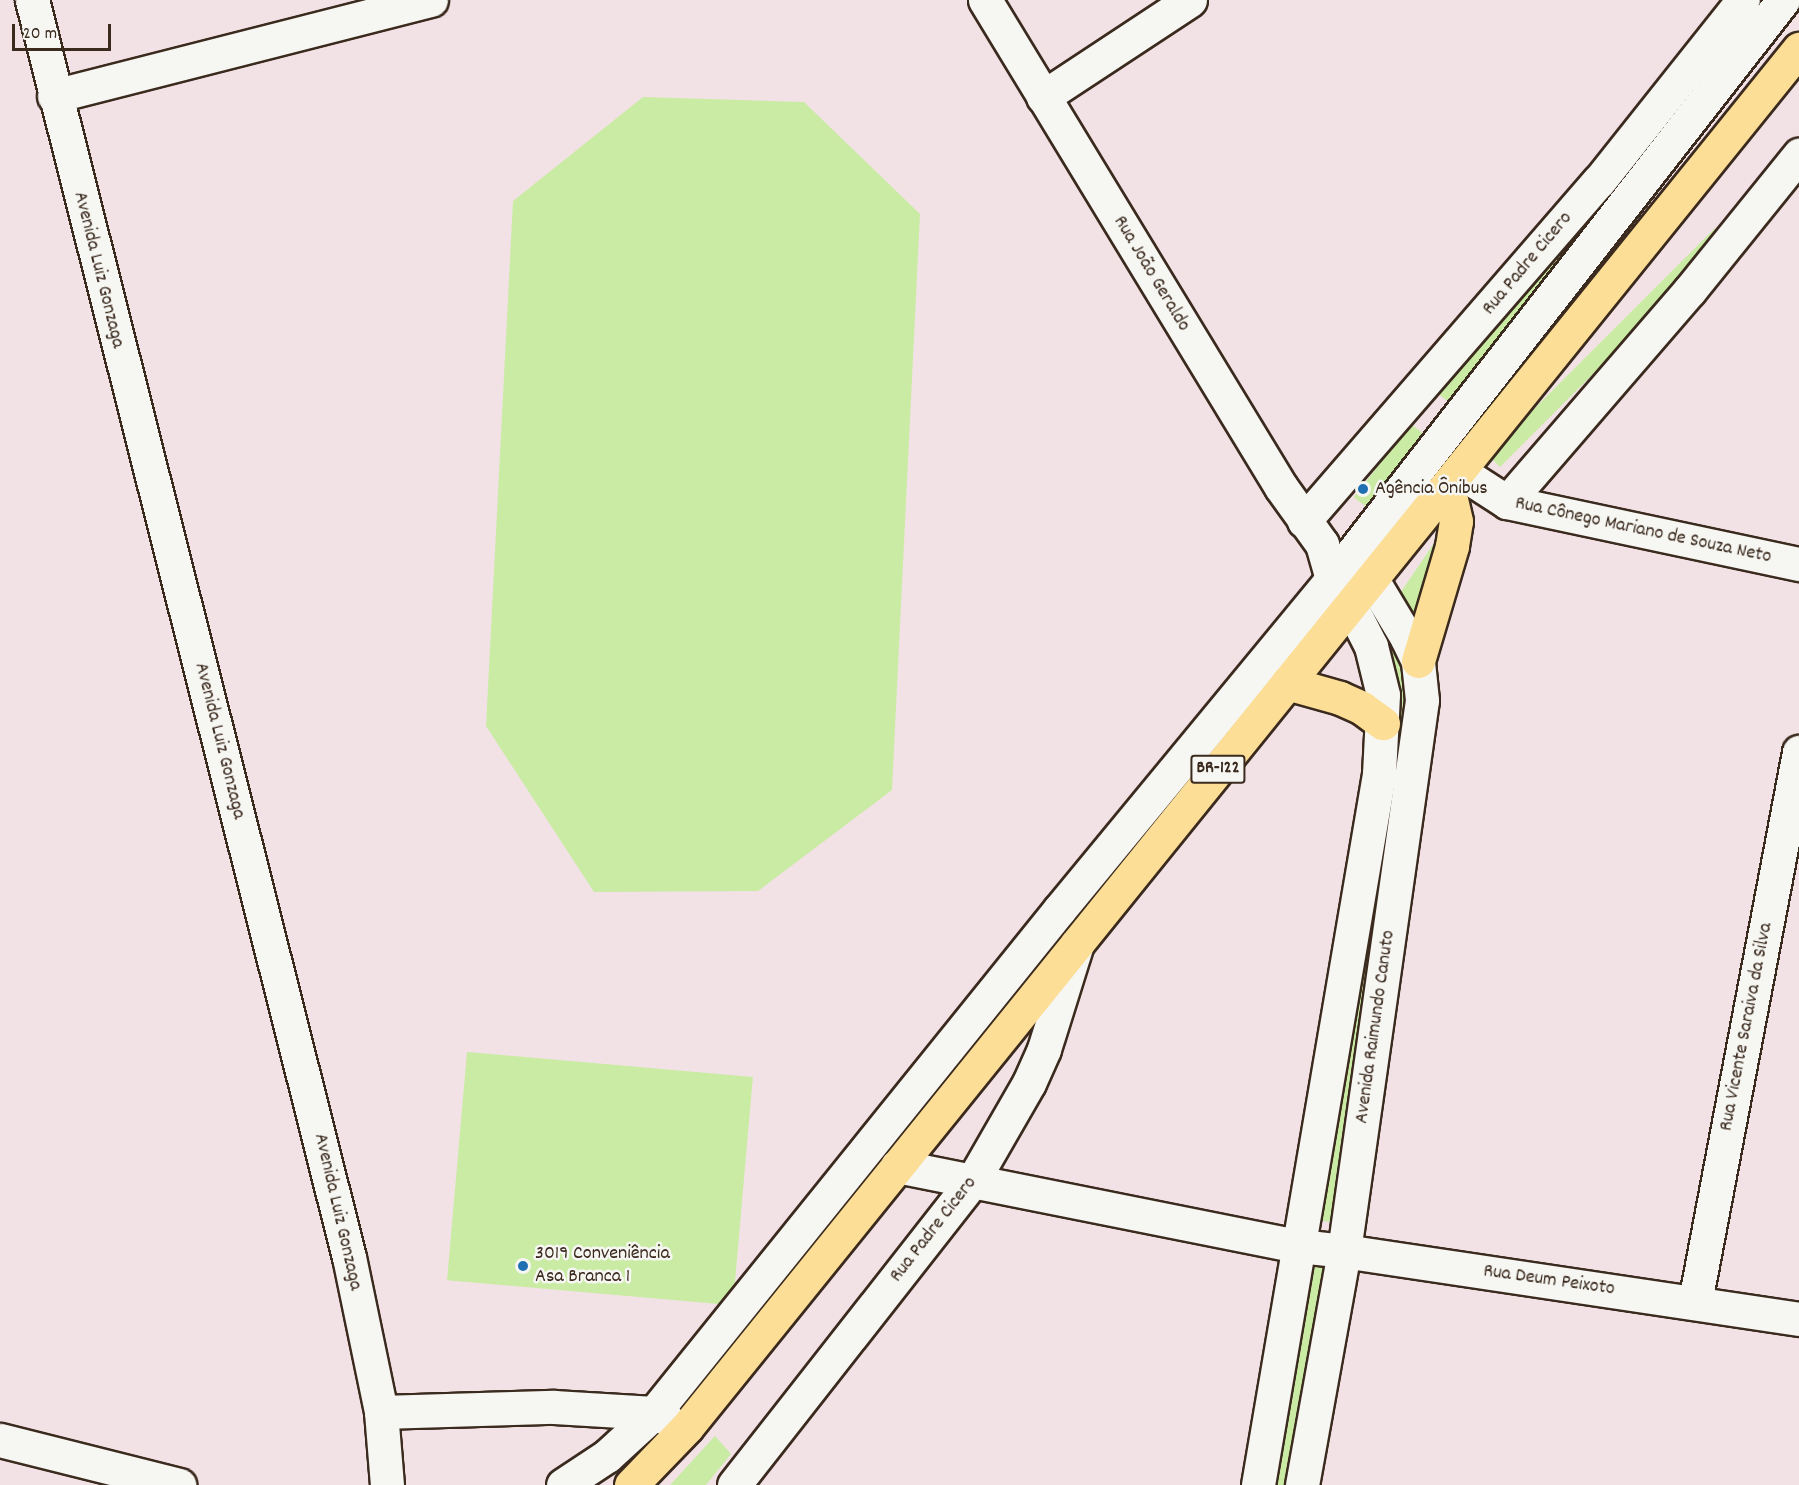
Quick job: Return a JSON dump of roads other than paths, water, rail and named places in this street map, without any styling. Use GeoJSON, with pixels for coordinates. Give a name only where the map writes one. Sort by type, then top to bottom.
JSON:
{"type":"FeatureCollection","features":[{"type":"Feature","properties":{"kind":"main road","name":"BR-122"},"geometry":{"type":"LineString","coordinates":[[631,1485],[687,1427],[1287,683],[1338,564],[1454,479],[1799,49]]}},
{"type":"Feature","properties":{"kind":"main road"},"geometry":{"type":"LineString","coordinates":[[1418,661],[1452,546],[1456,521],[1454,479]]}},
{"type":"Feature","properties":{"kind":"main road"},"geometry":{"type":"LineString","coordinates":[[1287,683],[1340,698],[1362,708],[1383,723]]}},
{"type":"Feature","properties":{"kind":"street","name":"Avenida Luiz Gonzaga"},"geometry":{"type":"LineString","coordinates":[[32,0],[54,96],[300,1056],[349,1257],[381,1412],[387,1485]]}},
{"type":"Feature","properties":{"kind":"street"},"geometry":{"type":"LineString","coordinates":[[54,96],[391,5],[431,0]]}},
{"type":"Feature","properties":{"kind":"street","name":"Rua João Geraldo"},"geometry":{"type":"LineString","coordinates":[[985,0],[1043,97],[1338,564]]}},
{"type":"Feature","properties":{"kind":"street"},"geometry":{"type":"LineString","coordinates":[[1043,97],[1190,0]]}},
{"type":"Feature","properties":{"kind":"street","name":"Rua Padre Cicero"},"geometry":{"type":"LineString","coordinates":[[1338,564],[1412,398],[1634,137],[1743,0]]}},
{"type":"Feature","properties":{"kind":"street"},"geometry":{"type":"LineString","coordinates":[[563,1485],[607,1456],[654,1413],[1338,564],[1451,428],[1783,0]]}},
{"type":"Feature","properties":{"kind":"street"},"geometry":{"type":"LineString","coordinates":[[1634,137],[1658,159]]}},
{"type":"Feature","properties":{"kind":"street"},"geometry":{"type":"LineString","coordinates":[[1507,502],[1690,290],[1799,155]]}},
{"type":"Feature","properties":{"kind":"street"},"geometry":{"type":"LineString","coordinates":[[1412,398],[1451,428]]}},
{"type":"Feature","properties":{"kind":"street","name":"Rua Cônego Mariano de Souza Neto"},"geometry":{"type":"LineString","coordinates":[[1454,479],[1507,502],[1799,564]]}},
{"type":"Feature","properties":{"kind":"street","name":"Avenida Raimundo Canuto"},"geometry":{"type":"LineString","coordinates":[[1302,1485],[1344,1251],[1422,700],[1418,661],[1399,623],[1338,564]]}},
{"type":"Feature","properties":{"kind":"street","name":"Avenida Raimundo Canuto"},"geometry":{"type":"LineString","coordinates":[[1258,1485],[1379,774],[1383,695],[1378,669],[1338,564]]}},
{"type":"Feature","properties":{"kind":"street","name":"Rua Vicente Saraiva da Silva"},"geometry":{"type":"LineString","coordinates":[[1695,1302],[1799,752]]}},
{"type":"Feature","properties":{"kind":"street"},"geometry":{"type":"LineString","coordinates":[[1379,774],[1412,780]]}},
{"type":"Feature","properties":{"kind":"street","name":"Rua Padre Cicero"},"geometry":{"type":"LineString","coordinates":[[734,1485],[972,1182],[1029,1083],[1044,1049],[1077,943]]}},
{"type":"Feature","properties":{"kind":"street","name":"Rua Deum Peixoto"},"geometry":{"type":"LineString","coordinates":[[897,1166],[1299,1246],[1799,1319]]}},
{"type":"Feature","properties":{"kind":"street"},"geometry":{"type":"LineString","coordinates":[[381,1412],[554,1407],[654,1413],[687,1427]]}},
{"type":"Feature","properties":{"kind":"street"},"geometry":{"type":"LineString","coordinates":[[0,1440],[179,1485]]}},
{"type":"Feature","properties":{"kind":"place","name":"Agência Ônibus"},"geometry":{"type":"Point","coordinates":[1363,489]}},
{"type":"Feature","properties":{"kind":"place","name":"3019 Conveniência Asa Branca 1"},"geometry":{"type":"Point","coordinates":[523,1266]}}]}
